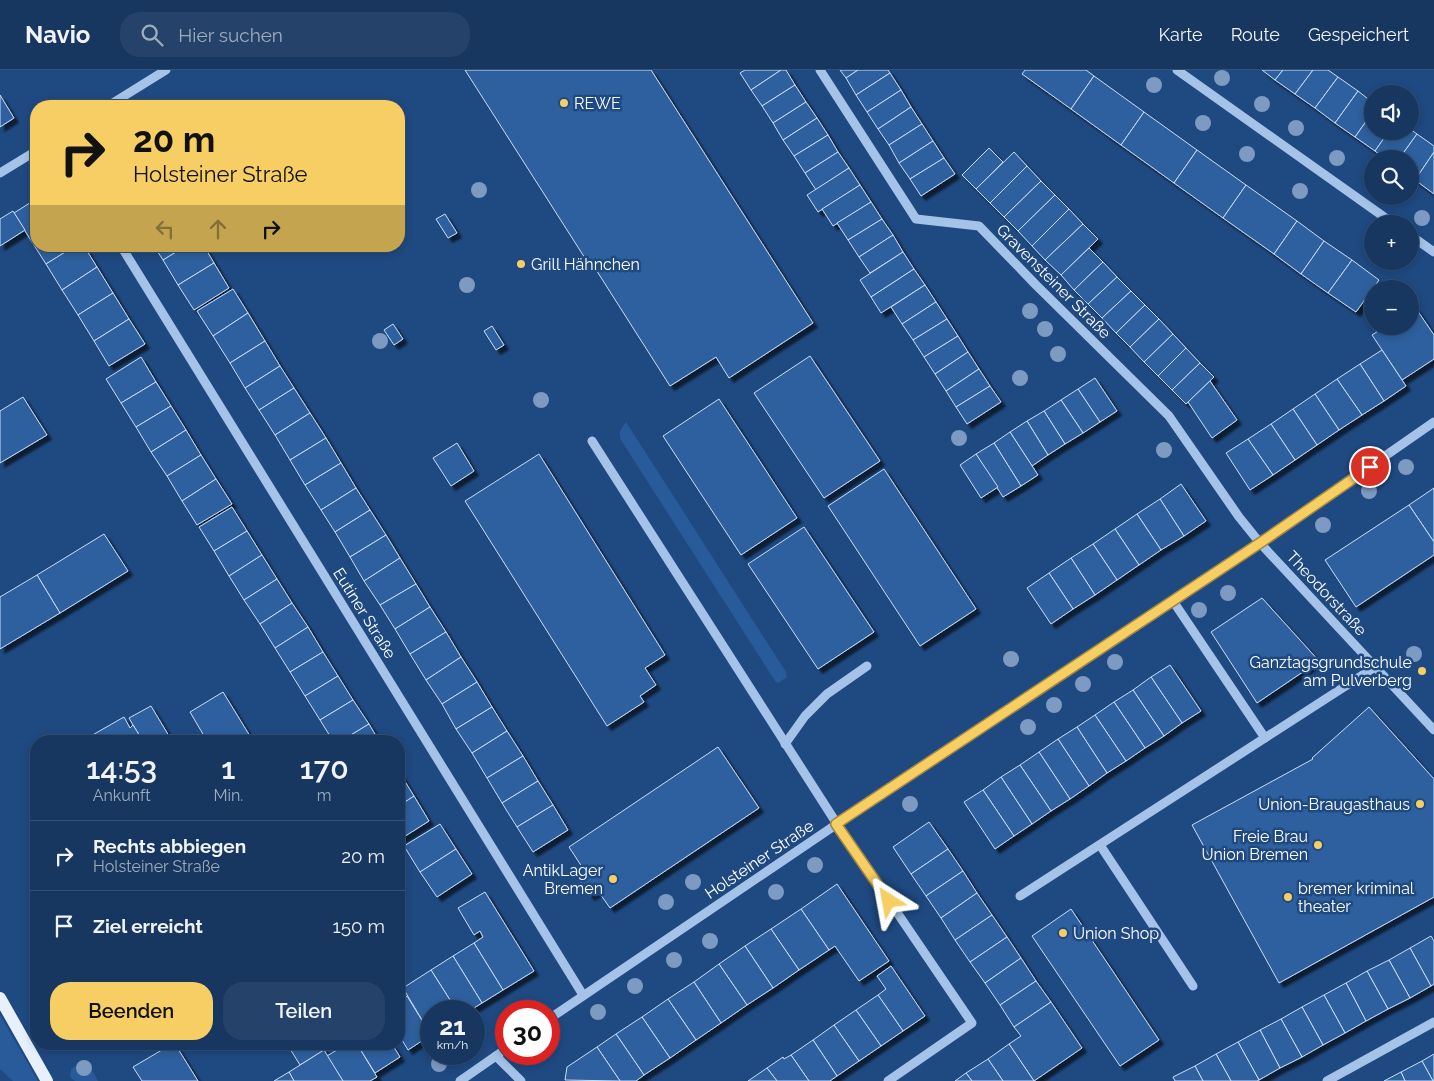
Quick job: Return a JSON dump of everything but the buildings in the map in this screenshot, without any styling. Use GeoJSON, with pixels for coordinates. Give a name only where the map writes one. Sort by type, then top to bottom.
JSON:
{"type":"FeatureCollection","features":[{"type":"Feature","properties":{"kind":"main road"},"geometry":{"type":"LineString","coordinates":[[0,998],[47,1081]]}},
{"type":"Feature","properties":{"kind":"street"},"geometry":{"type":"LineString","coordinates":[[118,100],[166,70]]}},
{"type":"Feature","properties":{"kind":"street","name":"Gravensteiner Straße"},"geometry":{"type":"LineString","coordinates":[[820,70],[916,219],[979,226],[1169,416],[1239,517],[1260,543]]}},
{"type":"Feature","properties":{"kind":"street"},"geometry":{"type":"LineString","coordinates":[[1177,70],[1381,215]]}},
{"type":"Feature","properties":{"kind":"street"},"geometry":{"type":"LineString","coordinates":[[0,173],[30,155]]}},
{"type":"Feature","properties":{"kind":"street"},"geometry":{"type":"LineString","coordinates":[[1419,241],[1434,252]]}},
{"type":"Feature","properties":{"kind":"street","name":"Eutiner Straße"},"geometry":{"type":"LineString","coordinates":[[125,252],[583,996]]}},
{"type":"Feature","properties":{"kind":"street","name":"Holsteiner Straße"},"geometry":{"type":"LineString","coordinates":[[560,1012],[836,824],[1260,543],[1434,422]]}},
{"type":"Feature","properties":{"kind":"street"},"geometry":{"type":"LineString","coordinates":[[592,441],[836,824],[972,1023],[888,1081]]}},
{"type":"Feature","properties":{"kind":"street","name":"Theodorstraße"},"geometry":{"type":"LineString","coordinates":[[1260,543],[1434,730]]}},
{"type":"Feature","properties":{"kind":"street"},"geometry":{"type":"LineString","coordinates":[[1173,600],[1266,738]]}},
{"type":"Feature","properties":{"kind":"street"},"geometry":{"type":"LineString","coordinates":[[785,744],[805,716],[827,694],[867,666]]}},
{"type":"Feature","properties":{"kind":"street"},"geometry":{"type":"LineString","coordinates":[[1020,896],[1375,667]]}},
{"type":"Feature","properties":{"kind":"street"},"geometry":{"type":"LineString","coordinates":[[1100,845],[1193,986]]}},
{"type":"Feature","properties":{"kind":"street"},"geometry":{"type":"LineString","coordinates":[[1327,1081],[1434,1022]]}},
{"type":"Feature","properties":{"kind":"street"},"geometry":{"type":"LineString","coordinates":[[460,1081],[495,1057]]}},
{"type":"Feature","properties":{"kind":"street"},"geometry":{"type":"LineString","coordinates":[[505,1065],[521,1081]]}},
{"type":"Feature","properties":{"kind":"shaded area"},"geometry":{"type":"Polygon","coordinates":[[[626,422],[786,672],[787,677],[778,683],[621,440],[621,428],[626,422]]]}},
{"type":"Feature","properties":{"kind":"shaded area"},"geometry":{"type":"Polygon","coordinates":[[[0,1015],[38,1081],[13,1081],[0,1069],[0,1015]]]}},
{"type":"Feature","properties":{"kind":"shaded area"},"geometry":{"type":"Polygon","coordinates":[[[86,1060],[98,1081],[75,1081],[70,1077],[71,1069],[86,1060]]]}},
{"type":"Feature","properties":{"kind":"place","name":"REWE"},"geometry":{"type":"Point","coordinates":[564,103]}},
{"type":"Feature","properties":{"kind":"place","name":"Grill Hähnchen"},"geometry":{"type":"Point","coordinates":[521,264]}},
{"type":"Feature","properties":{"kind":"place","name":"Ganztagsgrundschule am Pulverberg"},"geometry":{"type":"Point","coordinates":[1422,671]}},
{"type":"Feature","properties":{"kind":"place","name":"Union-Braugasthaus"},"geometry":{"type":"Point","coordinates":[1420,804]}},
{"type":"Feature","properties":{"kind":"place","name":"Freie Brau Union Bremen"},"geometry":{"type":"Point","coordinates":[1318,845]}},
{"type":"Feature","properties":{"kind":"place","name":"AntikLager Bremen"},"geometry":{"type":"Point","coordinates":[613,879]}},
{"type":"Feature","properties":{"kind":"place","name":"bremer kriminal theater"},"geometry":{"type":"Point","coordinates":[1288,897]}},
{"type":"Feature","properties":{"kind":"place","name":"Union Shop"},"geometry":{"type":"Point","coordinates":[1063,933]}},
{"type":"Feature","properties":{"kind":"route"},"geometry":{"type":"LineString","coordinates":[[889,901],[836,824],[1260,543],[1370,467]]}}]}
